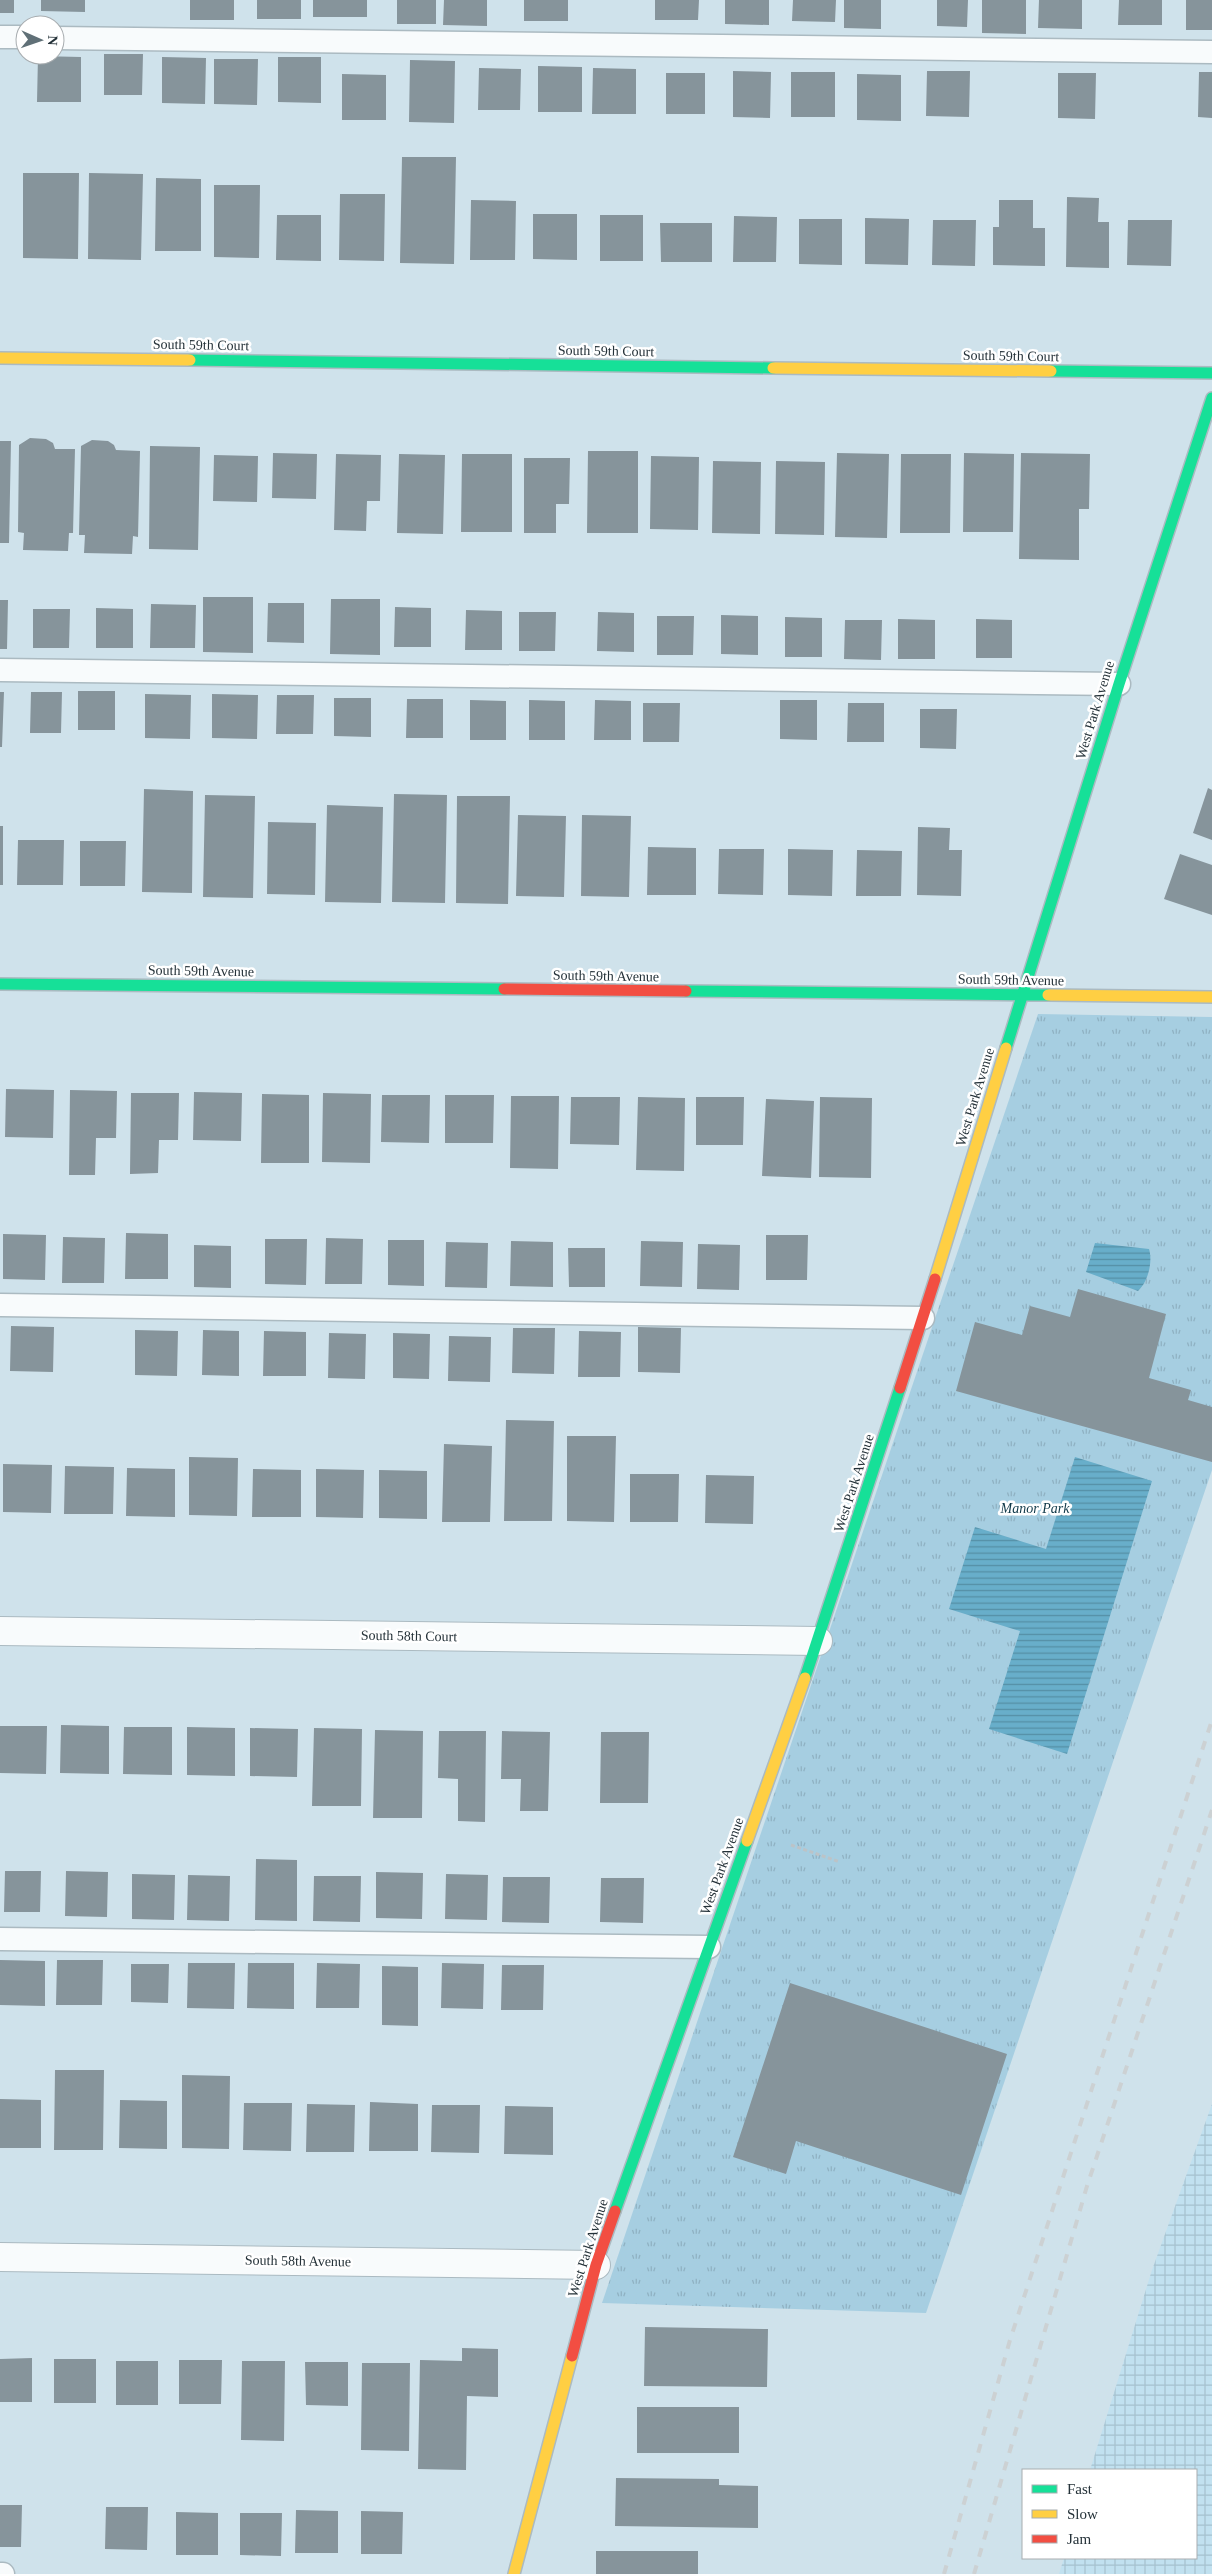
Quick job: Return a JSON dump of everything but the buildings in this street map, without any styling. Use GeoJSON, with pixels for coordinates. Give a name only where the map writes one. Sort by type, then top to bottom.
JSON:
{"type":"FeatureCollection","features":[{"type":"Feature","properties":{"kind":"street","name":"South 59th Court"},"geometry":{"type":"LineString","coordinates":[[0,358],[1212,373]]}},
{"type":"Feature","properties":{"kind":"street","name":"West Park Avenue"},"geometry":{"type":"LineString","coordinates":[[514,2574],[596,2264],[818,1641],[923,1318],[1119,684],[1212,398]]}},
{"type":"Feature","properties":{"kind":"street","name":"South 59th Avenue"},"geometry":{"type":"LineString","coordinates":[[0,984],[1212,997]]}},
{"type":"Feature","properties":{"kind":"street","name":"South 58th Court"},"geometry":{"type":"LineString","coordinates":[[0,1631],[818,1641]]}},
{"type":"Feature","properties":{"kind":"street","name":"South 58th Avenue"},"geometry":{"type":"LineString","coordinates":[[0,2258],[596,2264]]}},
{"type":"Feature","properties":{"kind":"lane"},"geometry":{"type":"LineString","coordinates":[[0,37],[15,38]]}},
{"type":"Feature","properties":{"kind":"lane"},"geometry":{"type":"LineString","coordinates":[[65,38],[1212,52]]}},
{"type":"Feature","properties":{"kind":"lane"},"geometry":{"type":"LineString","coordinates":[[0,670],[1119,684]]}},
{"type":"Feature","properties":{"kind":"lane"},"geometry":{"type":"LineString","coordinates":[[0,1305],[923,1318]]}},
{"type":"Feature","properties":{"kind":"lane"},"geometry":{"type":"LineString","coordinates":[[0,1939],[709,1947]]}},
{"type":"Feature","properties":{"kind":"path"},"geometry":{"type":"LineString","coordinates":[[791,1845],[840,1862]]}},
{"type":"Feature","properties":{"kind":"shaded area"},"geometry":{"type":"Polygon","coordinates":[[[1095,1243],[1149,1249],[1149,1272],[1138,1291],[1086,1272],[1095,1243]]]}},
{"type":"Feature","properties":{"kind":"shaded area"},"geometry":{"type":"Polygon","coordinates":[[[1075,1457],[1152,1481],[1067,1754],[989,1729],[1020,1631],[949,1609],[975,1527],[1046,1549],[1075,1457]]]}},
{"type":"Feature","properties":{"kind":"shaded area"},"geometry":{"type":"Polygon","coordinates":[[[1212,2104],[1212,2574],[1059,2574],[1064,2559],[1197,2559],[1197,2469],[1090,2469],[1152,2270],[1212,2104]]]}},
{"type":"Feature","properties":{"kind":"green space","name":"Manor Park"},"geometry":{"type":"Polygon","coordinates":[[[1038,1014],[1212,1017],[1212,1470],[926,2313],[602,2303],[1038,1014]]]}},
{"type":"Feature","properties":{"kind":"railway"},"geometry":{"type":"LineString","coordinates":[[944,2574],[1010,2340],[1212,1720]]}},
{"type":"Feature","properties":{"kind":"railway"},"geometry":{"type":"LineString","coordinates":[[974,2574],[1087,2186],[1212,1810]]}},
{"type":"Feature","properties":{"kind":"traffic: fast"},"geometry":{"type":"LineString","coordinates":[[190,360],[773,368]]}},
{"type":"Feature","properties":{"kind":"traffic: fast"},"geometry":{"type":"LineString","coordinates":[[1051,371],[1212,373]]}},
{"type":"Feature","properties":{"kind":"traffic: fast"},"geometry":{"type":"LineString","coordinates":[[1006,1048],[1119,684],[1212,398]]}},
{"type":"Feature","properties":{"kind":"traffic: fast"},"geometry":{"type":"LineString","coordinates":[[0,984],[504,989]]}},
{"type":"Feature","properties":{"kind":"traffic: fast"},"geometry":{"type":"LineString","coordinates":[[686,991],[1048,995]]}},
{"type":"Feature","properties":{"kind":"traffic: fast"},"geometry":{"type":"LineString","coordinates":[[805,1678],[900,1388]]}},
{"type":"Feature","properties":{"kind":"traffic: fast"},"geometry":{"type":"LineString","coordinates":[[615,2211],[747,1841]]}},
{"type":"Feature","properties":{"kind":"traffic: slow"},"geometry":{"type":"LineString","coordinates":[[0,358],[190,360]]}},
{"type":"Feature","properties":{"kind":"traffic: slow"},"geometry":{"type":"LineString","coordinates":[[773,368],[1051,371]]}},
{"type":"Feature","properties":{"kind":"traffic: slow"},"geometry":{"type":"LineString","coordinates":[[1048,995],[1212,997]]}},
{"type":"Feature","properties":{"kind":"traffic: slow"},"geometry":{"type":"LineString","coordinates":[[935,1279],[1006,1048]]}},
{"type":"Feature","properties":{"kind":"traffic: slow"},"geometry":{"type":"LineString","coordinates":[[747,1841],[805,1678]]}},
{"type":"Feature","properties":{"kind":"traffic: slow"},"geometry":{"type":"LineString","coordinates":[[514,2574],[572,2356]]}},
{"type":"Feature","properties":{"kind":"traffic: jam"},"geometry":{"type":"LineString","coordinates":[[504,989],[686,991]]}},
{"type":"Feature","properties":{"kind":"traffic: jam"},"geometry":{"type":"LineString","coordinates":[[900,1388],[935,1279]]}},
{"type":"Feature","properties":{"kind":"traffic: jam"},"geometry":{"type":"LineString","coordinates":[[572,2356],[596,2265],[615,2211]]}}]}
